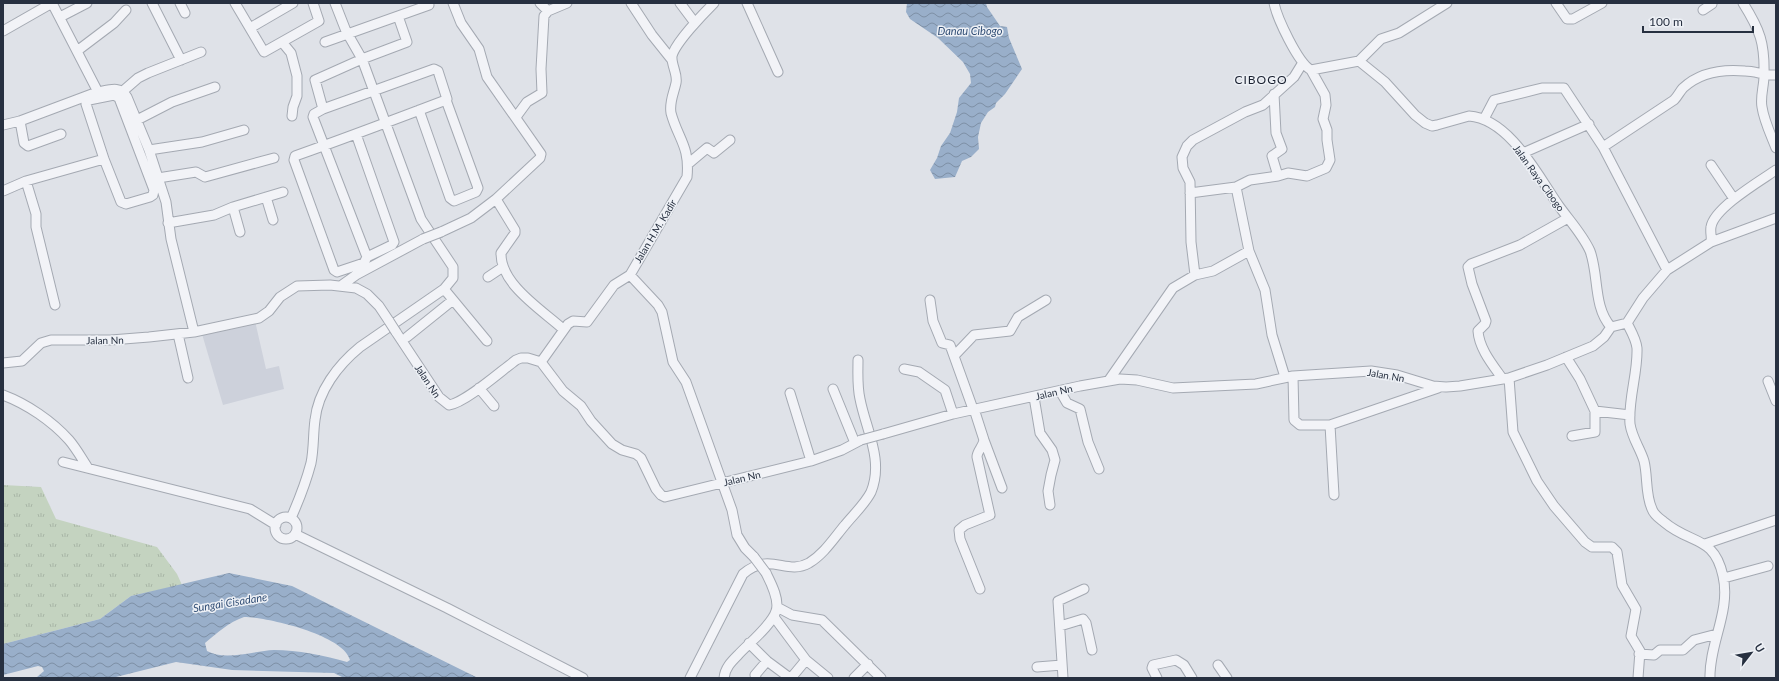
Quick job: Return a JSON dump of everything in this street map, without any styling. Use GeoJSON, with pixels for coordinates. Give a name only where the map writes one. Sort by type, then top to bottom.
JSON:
{"type":"FeatureCollection","features":[{"type":"Feature","properties":{"kind":"street"},"geometry":{"type":"LineString","coordinates":[[3,31],[52,3],[98,95]]}},
{"type":"Feature","properties":{"kind":"street"},"geometry":{"type":"LineString","coordinates":[[60,17],[87,3]]}},
{"type":"Feature","properties":{"kind":"street"},"geometry":{"type":"LineString","coordinates":[[152,3],[181,60]]}},
{"type":"Feature","properties":{"kind":"street"},"geometry":{"type":"LineString","coordinates":[[180,3],[185,13]]}},
{"type":"Feature","properties":{"kind":"street"},"geometry":{"type":"LineString","coordinates":[[236,3],[264,52],[319,21],[313,3]]}},
{"type":"Feature","properties":{"kind":"street"},"geometry":{"type":"LineString","coordinates":[[250,28],[293,3]]}},
{"type":"Feature","properties":{"kind":"street"},"geometry":{"type":"LineString","coordinates":[[342,286],[356,275],[423,239],[471,218],[496,199],[541,156],[541,151],[485,72],[479,49],[461,23],[453,3]]}},
{"type":"Feature","properties":{"kind":"street"},"geometry":{"type":"LineString","coordinates":[[540,3],[552,8]]}},
{"type":"Feature","properties":{"kind":"street"},"geometry":{"type":"LineString","coordinates":[[516,117],[527,102],[542,93],[541,69],[544,16],[552,8],[567,3]]}},
{"type":"Feature","properties":{"kind":"street"},"geometry":{"type":"LineString","coordinates":[[631,3],[652,35],[672,60]]}},
{"type":"Feature","properties":{"kind":"street"},"geometry":{"type":"LineString","coordinates":[[680,3],[695,23]]}},
{"type":"Feature","properties":{"kind":"street"},"geometry":{"type":"LineString","coordinates":[[672,60],[673,54],[695,23],[714,3]]}},
{"type":"Feature","properties":{"kind":"street"},"geometry":{"type":"LineString","coordinates":[[747,3],[778,72]]}},
{"type":"Feature","properties":{"kind":"street"},"geometry":{"type":"LineString","coordinates":[[1190,193],[1236,187],[1250,180],[1288,173],[1307,176],[1326,168],[1330,160],[1327,130],[1323,119],[1326,105],[1325,95],[1311,70],[1302,64],[1274,3]]}},
{"type":"Feature","properties":{"kind":"street"},"geometry":{"type":"LineString","coordinates":[[1311,70],[1359,61],[1381,38],[1395,35],[1447,3]]}},
{"type":"Feature","properties":{"kind":"street"},"geometry":{"type":"LineString","coordinates":[[1556,3],[1567,19],[1573,19],[1602,3]]}},
{"type":"Feature","properties":{"kind":"street"},"geometry":{"type":"LineString","coordinates":[[1703,10],[1712,3]]}},
{"type":"Feature","properties":{"kind":"street"},"geometry":{"type":"LineString","coordinates":[[1744,3],[1762,38],[1764,75],[1762,106],[1767,126],[1776,148]]}},
{"type":"Feature","properties":{"kind":"street"},"geometry":{"type":"LineString","coordinates":[[291,518],[304,486],[311,462],[315,419],[326,387],[347,358],[360,347],[444,288],[453,278],[453,266],[421,219],[362,59],[348,34],[339,4]]}},
{"type":"Feature","properties":{"kind":"street"},"geometry":{"type":"LineString","coordinates":[[325,42],[429,5]]}},
{"type":"Feature","properties":{"kind":"street"},"geometry":{"type":"LineString","coordinates":[[77,51],[114,23],[126,10]]}},
{"type":"Feature","properties":{"kind":"street"},"geometry":{"type":"LineString","coordinates":[[323,109],[315,80],[362,59],[407,42],[398,16]]}},
{"type":"Feature","properties":{"kind":"street"},"geometry":{"type":"LineString","coordinates":[[282,42],[291,53],[297,76],[297,96],[293,107],[292,116]]}},
{"type":"Feature","properties":{"kind":"street"},"geometry":{"type":"LineString","coordinates":[[123,91],[143,76],[200,52]]}},
{"type":"Feature","properties":{"kind":"street","name":"Jalan H.M. Kadir"},"geometry":{"type":"LineString","coordinates":[[672,60],[676,82],[672,98],[671,112],[687,152],[687,177],[630,275],[658,305],[662,312],[673,362],[686,382],[732,510],[737,536],[770,580],[777,607]]}},
{"type":"Feature","properties":{"kind":"street"},"geometry":{"type":"LineString","coordinates":[[1359,61],[1380,77],[1415,115],[1425,123],[1432,126],[1469,116],[1484,119],[1494,100],[1542,88],[1564,88],[1603,147],[1667,270]]}},
{"type":"Feature","properties":{"kind":"street"},"geometry":{"type":"LineString","coordinates":[[1195,275],[1191,242],[1190,182],[1183,168],[1182,157],[1187,146],[1193,140],[1245,112],[1262,105],[1294,77],[1302,64]]}},
{"type":"Feature","properties":{"kind":"street"},"geometry":{"type":"LineString","coordinates":[[367,257],[313,117],[316,112],[323,109],[436,70],[478,188],[476,192],[454,201],[450,198],[419,110]]}},
{"type":"Feature","properties":{"kind":"street"},"geometry":{"type":"LineString","coordinates":[[1603,147],[1674,100],[1682,89],[1691,81],[1710,72],[1746,71],[1764,75],[1776,75]]}},
{"type":"Feature","properties":{"kind":"street"},"geometry":{"type":"LineString","coordinates":[[137,120],[172,102],[215,87]]}},
{"type":"Feature","properties":{"kind":"street"},"geometry":{"type":"LineString","coordinates":[[3,125],[20,121],[119,89],[123,91],[149,150],[166,202],[168,223],[194,332]]}},
{"type":"Feature","properties":{"kind":"street"},"geometry":{"type":"LineString","coordinates":[[1274,94],[1276,133],[1282,149],[1272,156],[1278,176]]}},
{"type":"Feature","properties":{"kind":"street"},"geometry":{"type":"LineString","coordinates":[[98,95],[114,95],[119,98],[154,190],[153,195],[126,204],[122,203],[104,159],[86,104],[89,100],[98,95]]}},
{"type":"Feature","properties":{"kind":"street"},"geometry":{"type":"LineString","coordinates":[[356,134],[394,242],[392,245],[367,257],[364,262],[337,272],[334,270],[294,160],[295,156],[446,100]]}},
{"type":"Feature","properties":{"kind":"street","name":"Jalan Raya Cibogo"},"geometry":{"type":"LineString","coordinates":[[1484,119],[1510,139],[1523,153],[1590,252],[1595,271],[1600,306],[1611,327]]}},
{"type":"Feature","properties":{"kind":"street"},"geometry":{"type":"LineString","coordinates":[[20,121],[24,142],[28,146],[61,134]]}},
{"type":"Feature","properties":{"kind":"street"},"geometry":{"type":"LineString","coordinates":[[1523,153],[1589,124]]}},
{"type":"Feature","properties":{"kind":"street"},"geometry":{"type":"LineString","coordinates":[[149,150],[202,142],[244,130]]}},
{"type":"Feature","properties":{"kind":"street"},"geometry":{"type":"LineString","coordinates":[[688,164],[707,148],[714,153],[730,140]]}},
{"type":"Feature","properties":{"kind":"street"},"geometry":{"type":"LineString","coordinates":[[158,178],[196,172],[205,177],[274,158]]}},
{"type":"Feature","properties":{"kind":"street"},"geometry":{"type":"LineString","coordinates":[[3,191],[26,181],[104,159]]}},
{"type":"Feature","properties":{"kind":"street"},"geometry":{"type":"LineString","coordinates":[[1711,164],[1734,199]]}},
{"type":"Feature","properties":{"kind":"street"},"geometry":{"type":"LineString","coordinates":[[1711,242],[1712,225],[1717,215],[1734,199],[1776,170]]}},
{"type":"Feature","properties":{"kind":"street"},"geometry":{"type":"LineString","coordinates":[[26,181],[36,214],[36,227],[55,305]]}},
{"type":"Feature","properties":{"kind":"street"},"geometry":{"type":"LineString","coordinates":[[1236,187],[1249,251],[1264,290],[1272,335],[1289,377],[1294,420],[1300,425],[1330,425],[1440,387]]}},
{"type":"Feature","properties":{"kind":"street"},"geometry":{"type":"LineString","coordinates":[[168,223],[214,215],[233,207],[283,192]]}},
{"type":"Feature","properties":{"kind":"street"},"geometry":{"type":"LineString","coordinates":[[266,197],[273,220]]}},
{"type":"Feature","properties":{"kind":"street"},"geometry":{"type":"LineString","coordinates":[[496,199],[515,230],[515,233],[502,253],[503,267],[516,288],[563,329]]}},
{"type":"Feature","properties":{"kind":"street"},"geometry":{"type":"LineString","coordinates":[[233,207],[240,232]]}},
{"type":"Feature","properties":{"kind":"street"},"geometry":{"type":"LineString","coordinates":[[1568,218],[1520,245],[1471,264],[1468,267],[1472,284],[1486,320],[1485,324],[1478,331],[1479,338],[1483,349],[1505,378],[1513,432],[1540,485],[1554,506],[1586,542],[1592,547],[1612,547],[1616,550],[1620,580],[1636,609],[1631,636],[1639,649],[1638,678]]}},
{"type":"Feature","properties":{"kind":"street"},"geometry":{"type":"LineString","coordinates":[[1611,327],[1627,323],[1643,298],[1667,270],[1711,242],[1776,218]]}},
{"type":"Feature","properties":{"kind":"street"},"geometry":{"type":"LineString","coordinates":[[1109,380],[1173,288],[1195,275],[1213,271],[1249,251]]}},
{"type":"Feature","properties":{"kind":"street"},"geometry":{"type":"LineString","coordinates":[[488,277],[503,267]]}},
{"type":"Feature","properties":{"kind":"street"},"geometry":{"type":"LineString","coordinates":[[541,362],[563,329],[573,321],[587,322],[614,285],[630,275]]}},
{"type":"Feature","properties":{"kind":"street","name":"Jalan Nn"},"geometry":{"type":"LineString","coordinates":[[3,363],[22,361],[41,343],[51,340],[131,339],[194,332],[258,318],[269,311],[280,297],[297,286],[317,285],[356,288],[367,294],[379,306],[439,397],[444,402],[449,405],[454,404],[521,358],[541,362],[563,391],[581,406],[591,421],[612,444],[622,450],[636,454],[641,458],[656,489],[661,495],[670,496],[722,482],[811,462],[858,442],[953,414],[1109,380],[1137,380],[1173,388],[1256,384],[1289,377],[1370,370],[1397,375],[1440,387],[1460,386],[1505,378],[1566,357],[1593,346],[1604,337],[1611,327]]}},
{"type":"Feature","properties":{"kind":"street"},"geometry":{"type":"LineString","coordinates":[[444,288],[486,341]]}},
{"type":"Feature","properties":{"kind":"street"},"geometry":{"type":"LineString","coordinates":[[407,337],[453,300]]}},
{"type":"Feature","properties":{"kind":"street"},"geometry":{"type":"LineString","coordinates":[[930,300],[933,321],[942,343],[950,345],[1002,488]]}},
{"type":"Feature","properties":{"kind":"street"},"geometry":{"type":"LineString","coordinates":[[954,356],[974,335],[1010,331],[1018,317],[1046,300]]}},
{"type":"Feature","properties":{"kind":"street"},"geometry":{"type":"LineString","coordinates":[[1627,323],[1633,334],[1637,349],[1630,425],[1643,460],[1648,494],[1654,514],[1675,531],[1705,544],[1713,550],[1717,556],[1724,578],[1723,607],[1710,666],[1710,678]]}},
{"type":"Feature","properties":{"kind":"street"},"geometry":{"type":"LineString","coordinates":[[178,334],[188,378]]}},
{"type":"Feature","properties":{"kind":"street"},"geometry":{"type":"LineString","coordinates":[[1566,357],[1580,379],[1595,411],[1596,432],[1572,436]]}},
{"type":"Feature","properties":{"kind":"street"},"geometry":{"type":"LineString","coordinates":[[690,678],[743,574],[756,565],[767,563],[797,567],[808,563],[820,555],[864,502],[870,492],[876,461],[858,387],[858,360]]}},
{"type":"Feature","properties":{"kind":"street"},"geometry":{"type":"LineString","coordinates":[[904,369],[919,372],[945,390],[953,414]]}},
{"type":"Feature","properties":{"kind":"street"},"geometry":{"type":"LineString","coordinates":[[1768,382],[1776,401]]}},
{"type":"Feature","properties":{"kind":"street"},"geometry":{"type":"LineString","coordinates":[[479,388],[494,406]]}},
{"type":"Feature","properties":{"kind":"street"},"geometry":{"type":"LineString","coordinates":[[833,389],[858,442]]}},
{"type":"Feature","properties":{"kind":"street"},"geometry":{"type":"LineString","coordinates":[[1060,390],[1067,403],[1080,409],[1088,442],[1099,469]]}},
{"type":"Feature","properties":{"kind":"street"},"geometry":{"type":"LineString","coordinates":[[790,393],[811,462]]}},
{"type":"Feature","properties":{"kind":"street"},"geometry":{"type":"LineString","coordinates":[[3,396],[23,405],[55,425],[70,441],[88,468]]}},
{"type":"Feature","properties":{"kind":"street"},"geometry":{"type":"LineString","coordinates":[[1034,397],[1040,433],[1052,450],[1056,460],[1049,483],[1050,505]]}},
{"type":"Feature","properties":{"kind":"street"},"geometry":{"type":"LineString","coordinates":[[1595,411],[1630,415]]}},
{"type":"Feature","properties":{"kind":"street"},"geometry":{"type":"LineString","coordinates":[[1330,425],[1334,495]]}},
{"type":"Feature","properties":{"kind":"street"},"geometry":{"type":"LineString","coordinates":[[980,589],[960,539],[959,530],[965,525],[990,515],[977,457],[977,454],[983,446],[984,440]]}},
{"type":"Feature","properties":{"kind":"street"},"geometry":{"type":"LineString","coordinates":[[63,462],[250,509],[276,525]]}},
{"type":"Feature","properties":{"kind":"street"},"geometry":{"type":"LineString","coordinates":[[284,517],[291,518],[297,525],[295,534],[289,538],[283,538],[278,535],[276,525],[279,520],[284,517]]}},
{"type":"Feature","properties":{"kind":"street"},"geometry":{"type":"LineString","coordinates":[[1705,544],[1776,520]]}},
{"type":"Feature","properties":{"kind":"street"},"geometry":{"type":"LineString","coordinates":[[295,534],[447,608],[583,678]]}},
{"type":"Feature","properties":{"kind":"street"},"geometry":{"type":"LineString","coordinates":[[1724,578],[1768,566]]}},
{"type":"Feature","properties":{"kind":"street"},"geometry":{"type":"LineString","coordinates":[[1063,678],[1058,601],[1084,589]]}},
{"type":"Feature","properties":{"kind":"street"},"geometry":{"type":"LineString","coordinates":[[724,678],[725,670],[730,662],[774,617],[777,607],[792,615],[822,620],[881,678]]}},
{"type":"Feature","properties":{"kind":"street"},"geometry":{"type":"LineString","coordinates":[[774,617],[806,660],[828,678]]}},
{"type":"Feature","properties":{"kind":"street"},"geometry":{"type":"LineString","coordinates":[[1060,626],[1083,618],[1086,623],[1092,650]]}},
{"type":"Feature","properties":{"kind":"street"},"geometry":{"type":"LineString","coordinates":[[1639,654],[1654,655],[1660,650],[1683,650],[1694,640],[1717,634]]}},
{"type":"Feature","properties":{"kind":"street"},"geometry":{"type":"LineString","coordinates":[[749,643],[766,661],[790,678],[806,660]]}},
{"type":"Feature","properties":{"kind":"street"},"geometry":{"type":"LineString","coordinates":[[1157,678],[1152,668],[1153,666],[1176,660],[1184,665],[1192,678]]}},
{"type":"Feature","properties":{"kind":"street"},"geometry":{"type":"LineString","coordinates":[[756,678],[755,674],[766,661]]}},
{"type":"Feature","properties":{"kind":"street"},"geometry":{"type":"LineString","coordinates":[[854,678],[868,664]]}},
{"type":"Feature","properties":{"kind":"street"},"geometry":{"type":"LineString","coordinates":[[1037,667],[1062,665]]}},
{"type":"Feature","properties":{"kind":"street"},"geometry":{"type":"LineString","coordinates":[[1218,665],[1227,678]]}},
{"type":"Feature","properties":{"kind":"shaded area"},"geometry":{"type":"Polygon","coordinates":[[[255,321],[266,369],[279,366],[284,389],[223,405],[202,334],[255,321]]]}},
{"type":"Feature","properties":{"kind":"green space"},"geometry":{"type":"Polygon","coordinates":[[[3,485],[41,487],[56,519],[157,547],[177,574],[182,585],[131,596],[100,619],[3,644],[3,485]]]}},
{"type":"Feature","properties":{"kind":"water","name":"Danau Cibogo"},"geometry":{"type":"Polygon","coordinates":[[[907,3],[986,3],[987,7],[1000,26],[1007,27],[1009,38],[1022,69],[1005,94],[996,103],[995,107],[988,112],[981,123],[978,137],[979,149],[971,157],[962,161],[955,177],[935,179],[930,170],[937,158],[941,146],[950,133],[957,112],[959,98],[971,83],[970,74],[963,62],[938,38],[910,19],[906,12],[907,3]]]}},
{"type":"Feature","properties":{"kind":"water","name":"Sungai Cisadane"},"geometry":{"type":"Polygon","coordinates":[[[229,573],[292,586],[478,678],[344,678],[334,673],[232,670],[176,662],[112,678],[32,678],[37,677],[44,671],[42,667],[38,666],[3,675],[3,644],[100,619],[131,596],[229,573]],[[244,617],[223,628],[205,643],[207,651],[222,655],[239,655],[283,650],[310,653],[347,662],[350,660],[345,651],[320,635],[286,624],[244,617]]]}},
{"type":"Feature","properties":{"kind":"district","name":"CIBOGO"},"geometry":{"type":"Point","coordinates":[1261,79]}}]}
